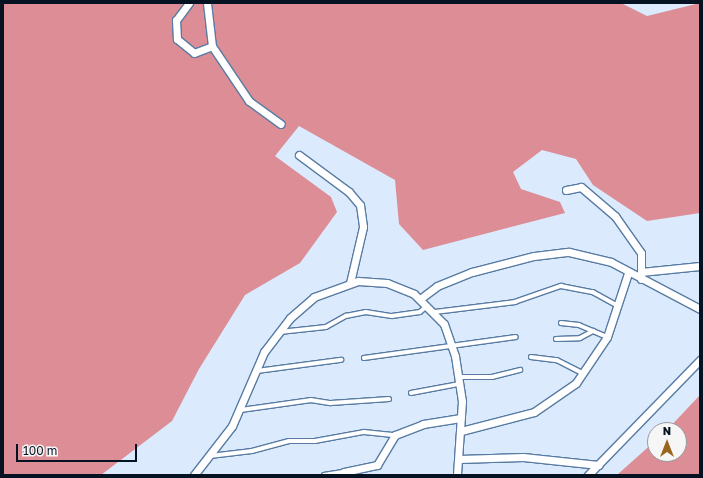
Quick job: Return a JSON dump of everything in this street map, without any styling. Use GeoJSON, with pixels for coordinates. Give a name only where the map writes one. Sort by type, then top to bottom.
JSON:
{"type":"FeatureCollection","features":[{"type":"Feature","properties":{"kind":"street"},"geometry":{"type":"LineString","coordinates":[[189,3],[176,20],[177,39],[194,53],[212,46]]}},
{"type":"Feature","properties":{"kind":"street"},"geometry":{"type":"LineString","coordinates":[[207,3],[212,46],[249,101],[281,124]]}},
{"type":"Feature","properties":{"kind":"street"},"geometry":{"type":"LineString","coordinates":[[299,156],[350,192],[360,205],[363,227],[350,283]]}},
{"type":"Feature","properties":{"kind":"street"},"geometry":{"type":"LineString","coordinates":[[566,190],[581,187],[615,216],[641,254],[641,276]]}},
{"type":"Feature","properties":{"kind":"street"},"geometry":{"type":"LineString","coordinates":[[420,299],[438,286],[472,272],[548,253],[591,255],[628,273],[641,276],[700,309]]}},
{"type":"Feature","properties":{"kind":"street"},"geometry":{"type":"LineString","coordinates":[[641,276],[700,266]]}},
{"type":"Feature","properties":{"kind":"street"},"geometry":{"type":"LineString","coordinates":[[461,431],[534,412],[554,401],[584,373],[607,337],[619,306],[628,273]]}},
{"type":"Feature","properties":{"kind":"street"},"geometry":{"type":"LineString","coordinates":[[194,475],[241,410],[257,371],[277,333],[314,297],[350,283],[387,283],[420,299],[435,312],[452,345],[458,381],[461,431],[457,475]]}},
{"type":"Feature","properties":{"kind":"street"},"geometry":{"type":"LineString","coordinates":[[588,475],[700,360]]}},
{"type":"Feature","properties":{"kind":"street"},"geometry":{"type":"LineString","coordinates":[[344,474],[377,464],[395,435],[429,422],[461,418]]}},
{"type":"Feature","properties":{"kind":"street"},"geometry":{"type":"LineString","coordinates":[[459,459],[523,457],[599,465]]}},
{"type":"Feature","properties":{"kind":"lane"},"geometry":{"type":"LineString","coordinates":[[435,312],[515,302],[561,286],[593,292],[619,306]]}},
{"type":"Feature","properties":{"kind":"lane"},"geometry":{"type":"LineString","coordinates":[[277,333],[326,327],[346,316],[366,312],[392,316],[420,312],[428,305]]}},
{"type":"Feature","properties":{"kind":"lane"},"geometry":{"type":"LineString","coordinates":[[561,323],[593,331],[607,337]]}},
{"type":"Feature","properties":{"kind":"lane"},"geometry":{"type":"LineString","coordinates":[[556,339],[580,338],[593,331]]}},
{"type":"Feature","properties":{"kind":"lane"},"geometry":{"type":"LineString","coordinates":[[364,358],[516,337]]}},
{"type":"Feature","properties":{"kind":"lane"},"geometry":{"type":"LineString","coordinates":[[531,358],[557,360],[584,373]]}},
{"type":"Feature","properties":{"kind":"lane"},"geometry":{"type":"LineString","coordinates":[[257,371],[341,360]]}},
{"type":"Feature","properties":{"kind":"lane"},"geometry":{"type":"LineString","coordinates":[[411,393],[458,381],[492,377],[520,370]]}},
{"type":"Feature","properties":{"kind":"lane"},"geometry":{"type":"LineString","coordinates":[[241,410],[311,400],[331,403],[389,399]]}},
{"type":"Feature","properties":{"kind":"lane"},"geometry":{"type":"LineString","coordinates":[[209,456],[257,450],[289,441],[315,441],[364,432],[395,435]]}},
{"type":"Feature","properties":{"kind":"lane"},"geometry":{"type":"LineString","coordinates":[[324,475],[344,474]]}},
{"type":"Feature","properties":{"kind":"shaded area"},"geometry":{"type":"Polygon","coordinates":[[[3,3],[621,3],[647,16],[700,3],[700,213],[647,221],[593,185],[576,159],[542,150],[513,172],[521,189],[560,202],[565,213],[423,250],[399,224],[395,180],[299,126],[275,156],[331,197],[337,212],[300,263],[245,295],[199,369],[172,421],[101,475],[3,475],[3,3]]]}},
{"type":"Feature","properties":{"kind":"shaded area"},"geometry":{"type":"Polygon","coordinates":[[[700,395],[700,475],[617,475],[647,448],[647,462],[687,462],[687,422],[675,422],[700,395]]]}}]}
